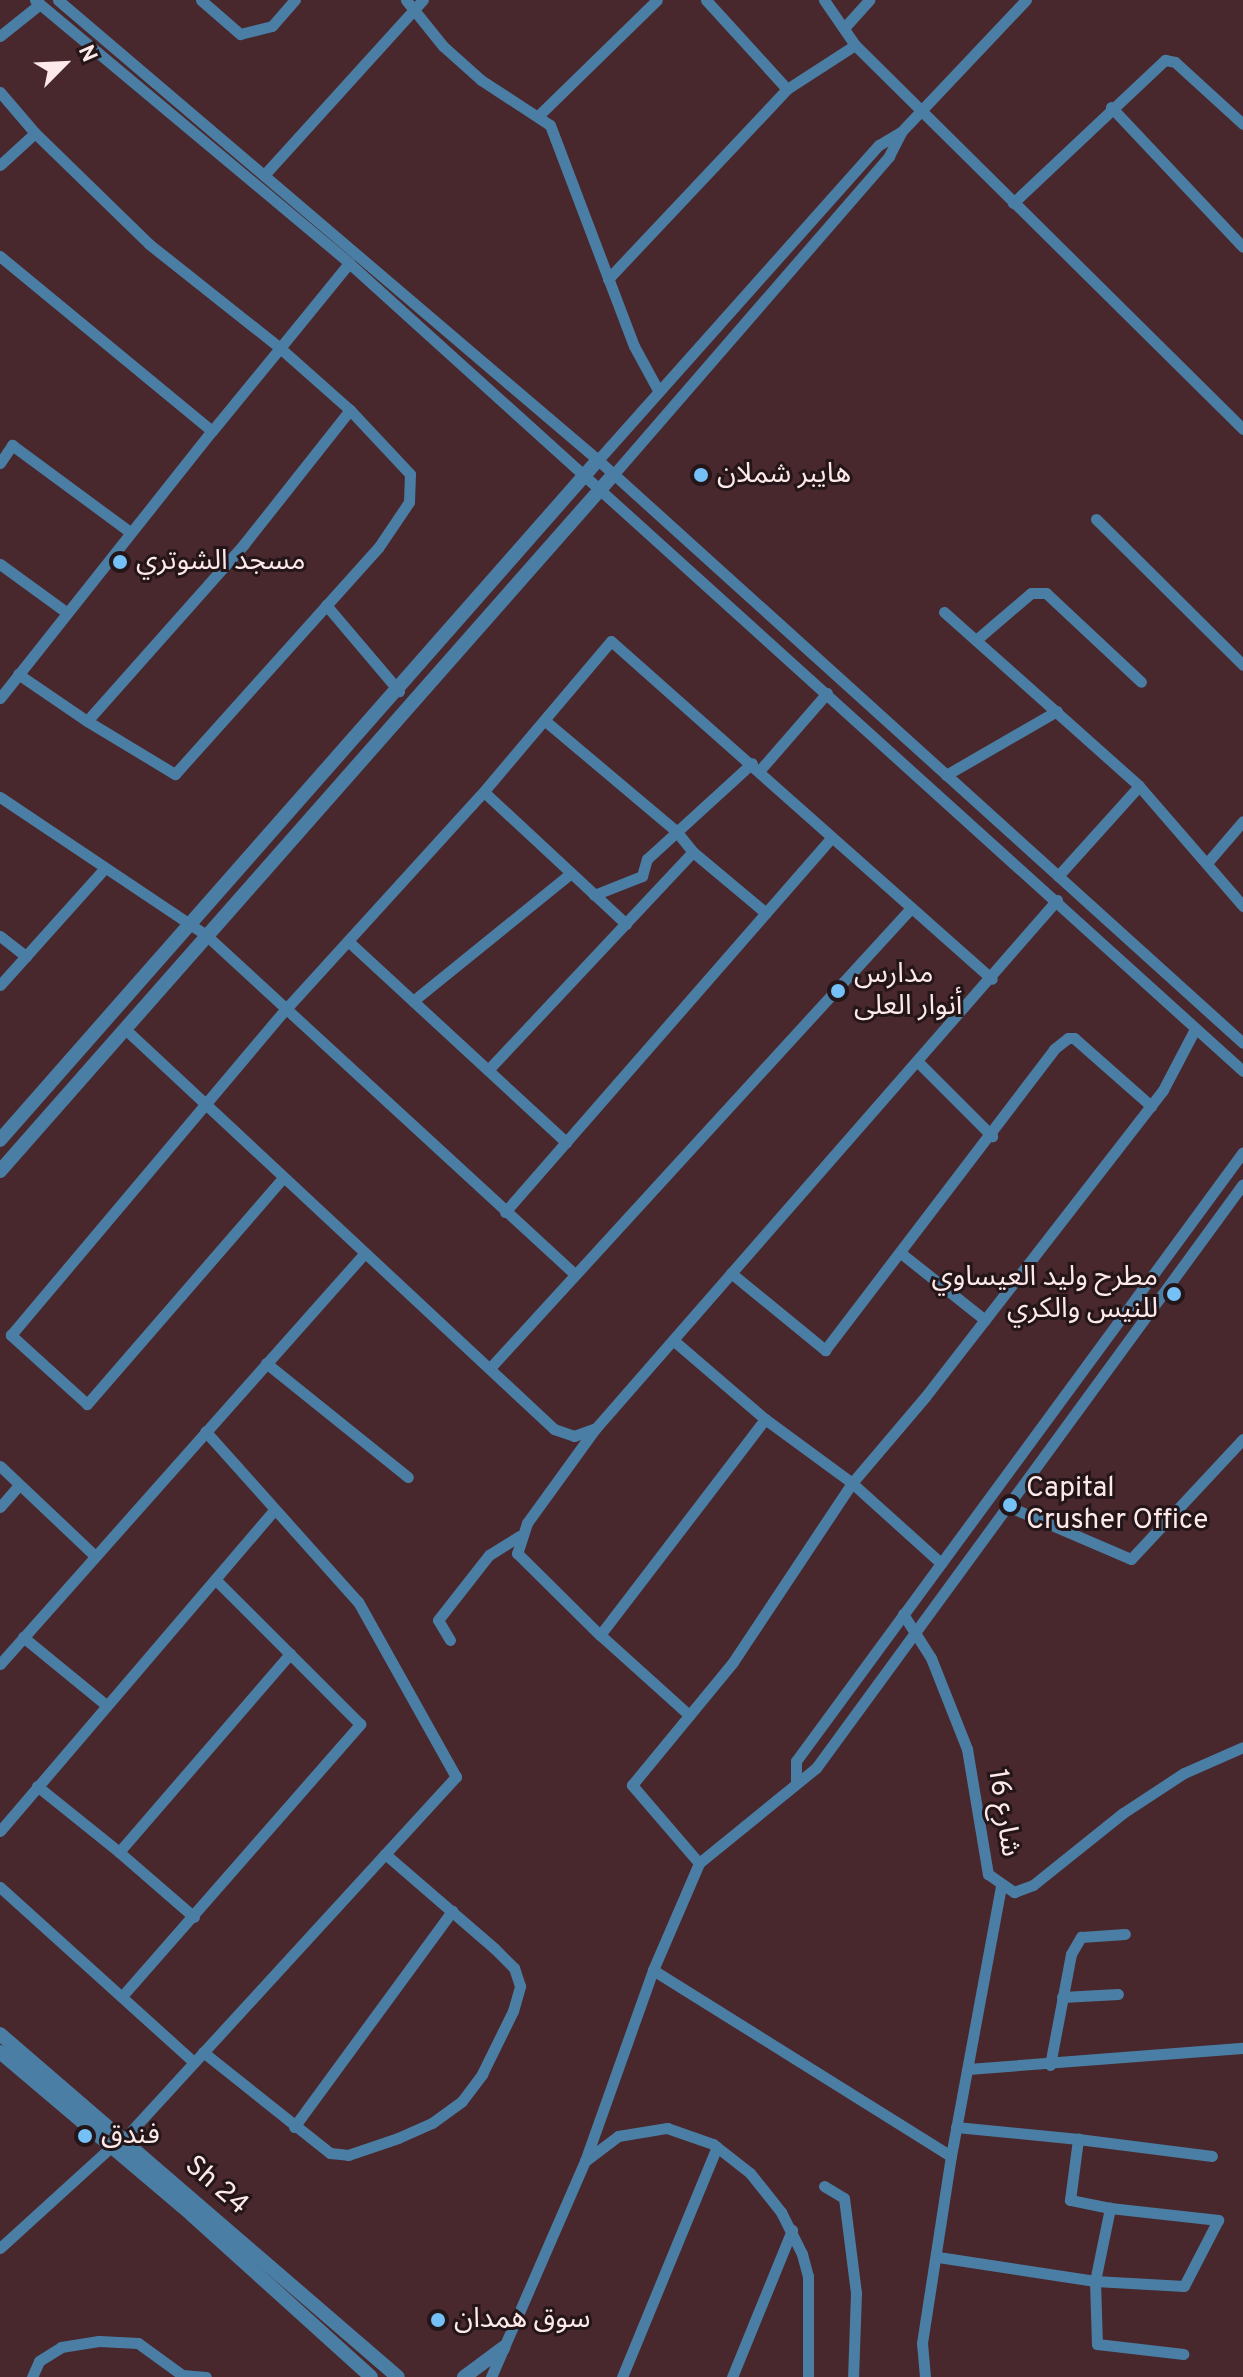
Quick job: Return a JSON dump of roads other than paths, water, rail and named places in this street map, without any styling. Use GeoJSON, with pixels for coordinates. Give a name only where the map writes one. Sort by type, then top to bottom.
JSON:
{"type":"FeatureCollection","features":[{"type":"Feature","properties":{"kind":"street"},"geometry":{"type":"LineString","coordinates":[[58,0],[598,460],[1243,1043]]}},
{"type":"Feature","properties":{"kind":"street"},"geometry":{"type":"LineString","coordinates":[[201,0],[240,34],[272,26],[295,0]]}},
{"type":"Feature","properties":{"kind":"street"},"geometry":{"type":"LineString","coordinates":[[406,0],[413,11],[481,80],[550,125],[563,149],[634,346],[659,392]]}},
{"type":"Feature","properties":{"kind":"street"},"geometry":{"type":"LineString","coordinates":[[265,174],[423,0]]}},
{"type":"Feature","properties":{"kind":"street"},"geometry":{"type":"LineString","coordinates":[[538,116],[657,0]]}},
{"type":"Feature","properties":{"kind":"street"},"geometry":{"type":"LineString","coordinates":[[706,0],[787,89]]}},
{"type":"Feature","properties":{"kind":"street"},"geometry":{"type":"LineString","coordinates":[[824,0],[855,45],[1243,429]]}},
{"type":"Feature","properties":{"kind":"street"},"geometry":{"type":"LineString","coordinates":[[844,28],[869,0]]}},
{"type":"Feature","properties":{"kind":"street"},"geometry":{"type":"LineString","coordinates":[[0,1171],[600,490],[889,156],[901,132],[1026,0]]}},
{"type":"Feature","properties":{"kind":"street"},"geometry":{"type":"LineString","coordinates":[[0,36],[38,2],[349,263],[1243,1071]]}},
{"type":"Feature","properties":{"kind":"street"},"geometry":{"type":"LineString","coordinates":[[608,279],[787,89],[855,45]]}},
{"type":"Feature","properties":{"kind":"street"},"geometry":{"type":"LineString","coordinates":[[1013,203],[1111,107],[1165,60],[1175,62],[1243,124]]}},
{"type":"Feature","properties":{"kind":"street"},"geometry":{"type":"LineString","coordinates":[[2,97],[149,244],[280,348],[350,410],[410,474],[409,502],[378,548],[175,774],[87,721],[18,674]]}},
{"type":"Feature","properties":{"kind":"street"},"geometry":{"type":"LineString","coordinates":[[1111,107],[1243,247]]}},
{"type":"Feature","properties":{"kind":"street"},"geometry":{"type":"LineString","coordinates":[[0,1140],[186,922],[399,691],[844,182],[879,145],[901,132]]}},
{"type":"Feature","properties":{"kind":"street"},"geometry":{"type":"LineString","coordinates":[[0,165],[35,133]]}},
{"type":"Feature","properties":{"kind":"street"},"geometry":{"type":"LineString","coordinates":[[0,256],[212,431]]}},
{"type":"Feature","properties":{"kind":"street"},"geometry":{"type":"LineString","coordinates":[[0,698],[130,532],[349,263]]}},
{"type":"Feature","properties":{"kind":"street"},"geometry":{"type":"LineString","coordinates":[[87,721],[244,544],[350,410]]}},
{"type":"Feature","properties":{"kind":"street"},"geometry":{"type":"LineString","coordinates":[[0,436],[130,532]]}},
{"type":"Feature","properties":{"kind":"street"},"geometry":{"type":"LineString","coordinates":[[0,463],[12,445]]}},
{"type":"Feature","properties":{"kind":"street"},"geometry":{"type":"LineString","coordinates":[[1096,519],[1243,665]]}},
{"type":"Feature","properties":{"kind":"street"},"geometry":{"type":"LineString","coordinates":[[0,564],[66,612]]}},
{"type":"Feature","properties":{"kind":"street"},"geometry":{"type":"LineString","coordinates":[[976,640],[1031,593],[1046,593],[1141,682]]}},
{"type":"Feature","properties":{"kind":"street"},"geometry":{"type":"LineString","coordinates":[[326,605],[399,691]]}},
{"type":"Feature","properties":{"kind":"street"},"geometry":{"type":"LineString","coordinates":[[944,612],[1139,786],[1243,906]]}},
{"type":"Feature","properties":{"kind":"street"},"geometry":{"type":"LineString","coordinates":[[0,1346],[284,1011],[484,792],[611,641],[992,979]]}},
{"type":"Feature","properties":{"kind":"street"},"geometry":{"type":"LineString","coordinates":[[594,895],[642,876],[641,866],[676,831],[756,767],[827,693]]}},
{"type":"Feature","properties":{"kind":"street"},"geometry":{"type":"LineString","coordinates":[[946,775],[1057,711]]}},
{"type":"Feature","properties":{"kind":"street"},"geometry":{"type":"LineString","coordinates":[[544,720],[676,831],[693,852],[766,913]]}},
{"type":"Feature","properties":{"kind":"street"},"geometry":{"type":"LineString","coordinates":[[1058,876],[1139,786]]}},
{"type":"Feature","properties":{"kind":"street"},"geometry":{"type":"LineString","coordinates":[[484,792],[626,924]]}},
{"type":"Feature","properties":{"kind":"street"},"geometry":{"type":"LineString","coordinates":[[0,797],[206,935],[284,1011],[574,1273]]}},
{"type":"Feature","properties":{"kind":"street"},"geometry":{"type":"LineString","coordinates":[[1207,863],[1243,821]]}},
{"type":"Feature","properties":{"kind":"street"},"geometry":{"type":"LineString","coordinates":[[505,1212],[831,838]]}},
{"type":"Feature","properties":{"kind":"street"},"geometry":{"type":"LineString","coordinates":[[488,1070],[693,852]]}},
{"type":"Feature","properties":{"kind":"street"},"geometry":{"type":"LineString","coordinates":[[0,985],[105,868]]}},
{"type":"Feature","properties":{"kind":"street"},"geometry":{"type":"LineString","coordinates":[[413,1001],[571,873]]}},
{"type":"Feature","properties":{"kind":"street"},"geometry":{"type":"LineString","coordinates":[[450,1640],[438,1620],[489,1555],[520,1536],[596,1428],[992,979],[1057,900]]}},
{"type":"Feature","properties":{"kind":"street"},"geometry":{"type":"LineString","coordinates":[[490,1368],[911,908]]}},
{"type":"Feature","properties":{"kind":"street"},"geometry":{"type":"LineString","coordinates":[[0,936],[26,956]]}},
{"type":"Feature","properties":{"kind":"street"},"geometry":{"type":"LineString","coordinates":[[348,941],[566,1142]]}},
{"type":"Feature","properties":{"kind":"street"},"geometry":{"type":"LineString","coordinates":[[124,1028],[363,1255],[554,1429],[574,1436],[596,1428]]}},
{"type":"Feature","properties":{"kind":"street"},"geometry":{"type":"LineString","coordinates":[[699,1863],[632,1785],[733,1662],[852,1483],[985,1320],[1151,1106],[1195,1029]]}},
{"type":"Feature","properties":{"kind":"street"},"geometry":{"type":"LineString","coordinates":[[731,1273],[825,1350],[992,1136],[1054,1049],[1068,1038],[1074,1038],[1151,1106]]}},
{"type":"Feature","properties":{"kind":"street"},"geometry":{"type":"LineString","coordinates":[[918,1062],[992,1136]]}},
{"type":"Feature","properties":{"kind":"street"},"geometry":{"type":"LineString","coordinates":[[796,1781],[796,1761],[1243,1152]]}},
{"type":"Feature","properties":{"kind":"street"},"geometry":{"type":"LineString","coordinates":[[11,1335],[87,1404],[282,1179]]}},
{"type":"Feature","properties":{"kind":"street"},"geometry":{"type":"LineString","coordinates":[[491,2377],[585,2161],[653,1970],[699,1863],[796,1781],[816,1768],[1005,1505],[1243,1184]]}},
{"type":"Feature","properties":{"kind":"street"},"geometry":{"type":"LineString","coordinates":[[902,1254],[985,1320]]}},
{"type":"Feature","properties":{"kind":"street"},"geometry":{"type":"LineString","coordinates":[[0,1664],[363,1255]]}},
{"type":"Feature","properties":{"kind":"street"},"geometry":{"type":"LineString","coordinates":[[673,1340],[765,1419],[852,1483],[941,1563]]}},
{"type":"Feature","properties":{"kind":"street"},"geometry":{"type":"LineString","coordinates":[[266,1363],[408,1477]]}},
{"type":"Feature","properties":{"kind":"street"},"geometry":{"type":"LineString","coordinates":[[600,1635],[765,1419]]}},
{"type":"Feature","properties":{"kind":"street"},"geometry":{"type":"LineString","coordinates":[[0,2248],[117,2143],[456,1777],[358,1602],[205,1431]]}},
{"type":"Feature","properties":{"kind":"street"},"geometry":{"type":"LineString","coordinates":[[1005,1505],[1131,1559],[1243,1439]]}},
{"type":"Feature","properties":{"kind":"street"},"geometry":{"type":"LineString","coordinates":[[0,1466],[94,1555]]}},
{"type":"Feature","properties":{"kind":"street"},"geometry":{"type":"LineString","coordinates":[[0,1507],[19,1485]]}},
{"type":"Feature","properties":{"kind":"street"},"geometry":{"type":"LineString","coordinates":[[0,1831],[275,1509]]}},
{"type":"Feature","properties":{"kind":"street"},"geometry":{"type":"LineString","coordinates":[[520,1536],[517,1553],[600,1635],[689,1715]]}},
{"type":"Feature","properties":{"kind":"street"},"geometry":{"type":"LineString","coordinates":[[124,1994],[360,1724],[215,1579]]}},
{"type":"Feature","properties":{"kind":"street","name":"شارع 16"},"geometry":{"type":"LineString","coordinates":[[903,1614],[914,1630],[967,1749],[988,1874],[1001,1886],[1014,1892],[1033,1885],[1123,1813],[1184,1773],[1243,1747]]}},
{"type":"Feature","properties":{"kind":"street"},"geometry":{"type":"LineString","coordinates":[[23,1637],[106,1705]]}},
{"type":"Feature","properties":{"kind":"street"},"geometry":{"type":"LineString","coordinates":[[119,1852],[290,1654]]}},
{"type":"Feature","properties":{"kind":"street"},"geometry":{"type":"LineString","coordinates":[[37,1786],[194,1917]]}},
{"type":"Feature","properties":{"kind":"street"},"geometry":{"type":"LineString","coordinates":[[203,2052],[330,2153],[348,2155],[432,2123],[462,2101],[482,2074],[520,1986],[514,1968],[385,1854]]}},
{"type":"Feature","properties":{"kind":"street"},"geometry":{"type":"LineString","coordinates":[[925,2377],[922,2343],[938,2257],[956,2127],[1001,1886]]}},
{"type":"Feature","properties":{"kind":"street"},"geometry":{"type":"LineString","coordinates":[[0,1887],[124,1994],[194,2062]]}},
{"type":"Feature","properties":{"kind":"street"},"geometry":{"type":"LineString","coordinates":[[294,2127],[452,1911]]}},
{"type":"Feature","properties":{"kind":"street"},"geometry":{"type":"LineString","coordinates":[[1050,2065],[1071,1954],[1081,1937],[1125,1934]]}},
{"type":"Feature","properties":{"kind":"street"},"geometry":{"type":"LineString","coordinates":[[653,1970],[951,2156]]}},
{"type":"Feature","properties":{"kind":"street"},"geometry":{"type":"LineString","coordinates":[[1062,1997],[1118,1994]]}},
{"type":"Feature","properties":{"kind":"street","name":"Sh 24"},"geometry":{"type":"LineString","coordinates":[[0,2034],[370,2377]]}},
{"type":"Feature","properties":{"kind":"street"},"geometry":{"type":"LineString","coordinates":[[968,2069],[1243,2048]]}},
{"type":"Feature","properties":{"kind":"street","name":"Sh 24"},"geometry":{"type":"LineString","coordinates":[[0,2052],[117,2143],[398,2377]]}},
{"type":"Feature","properties":{"kind":"street"},"geometry":{"type":"LineString","coordinates":[[956,2127],[1212,2156]]}},
{"type":"Feature","properties":{"kind":"street"},"geometry":{"type":"LineString","coordinates":[[585,2161],[618,2136],[644,2129],[675,2130],[717,2147],[750,2173],[792,2230],[808,2276],[808,2377]]}},
{"type":"Feature","properties":{"kind":"street"},"geometry":{"type":"LineString","coordinates":[[938,2257],[1095,2281],[1184,2286],[1218,2220],[1110,2208],[1070,2200],[1078,2139]]}},
{"type":"Feature","properties":{"kind":"street"},"geometry":{"type":"LineString","coordinates":[[622,2377],[717,2147]]}},
{"type":"Feature","properties":{"kind":"street"},"geometry":{"type":"LineString","coordinates":[[824,2186],[844,2198],[856,2293],[853,2377]]}},
{"type":"Feature","properties":{"kind":"street"},"geometry":{"type":"LineString","coordinates":[[1110,2208],[1095,2281],[1097,2344],[1183,2354]]}},
{"type":"Feature","properties":{"kind":"street"},"geometry":{"type":"LineString","coordinates":[[732,2377],[792,2230]]}},
{"type":"Feature","properties":{"kind":"street"},"geometry":{"type":"LineString","coordinates":[[32,2377],[39,2361],[61,2347],[99,2341],[138,2343],[187,2376],[206,2377]]}},
{"type":"Feature","properties":{"kind":"street"},"geometry":{"type":"LineString","coordinates":[[464,2377],[503,2348]]}},
{"type":"Feature","properties":{"kind":"place","name":"هايبر شملان"},"geometry":{"type":"Point","coordinates":[701,475]}},
{"type":"Feature","properties":{"kind":"place","name":"مسجد الشوتري"},"geometry":{"type":"Point","coordinates":[120,562]}},
{"type":"Feature","properties":{"kind":"place","name":"مدارس أنوار العلى"},"geometry":{"type":"Point","coordinates":[838,991]}},
{"type":"Feature","properties":{"kind":"place","name":"مطرح وليد العيساوي للنيس والكري"},"geometry":{"type":"Point","coordinates":[1174,1294]}},
{"type":"Feature","properties":{"kind":"place","name":"Capital Crusher Office"},"geometry":{"type":"Point","coordinates":[1010,1505]}},
{"type":"Feature","properties":{"kind":"place","name":"فندق"},"geometry":{"type":"Point","coordinates":[85,2136]}},
{"type":"Feature","properties":{"kind":"place","name":"سوق همدان"},"geometry":{"type":"Point","coordinates":[438,2320]}}]}
